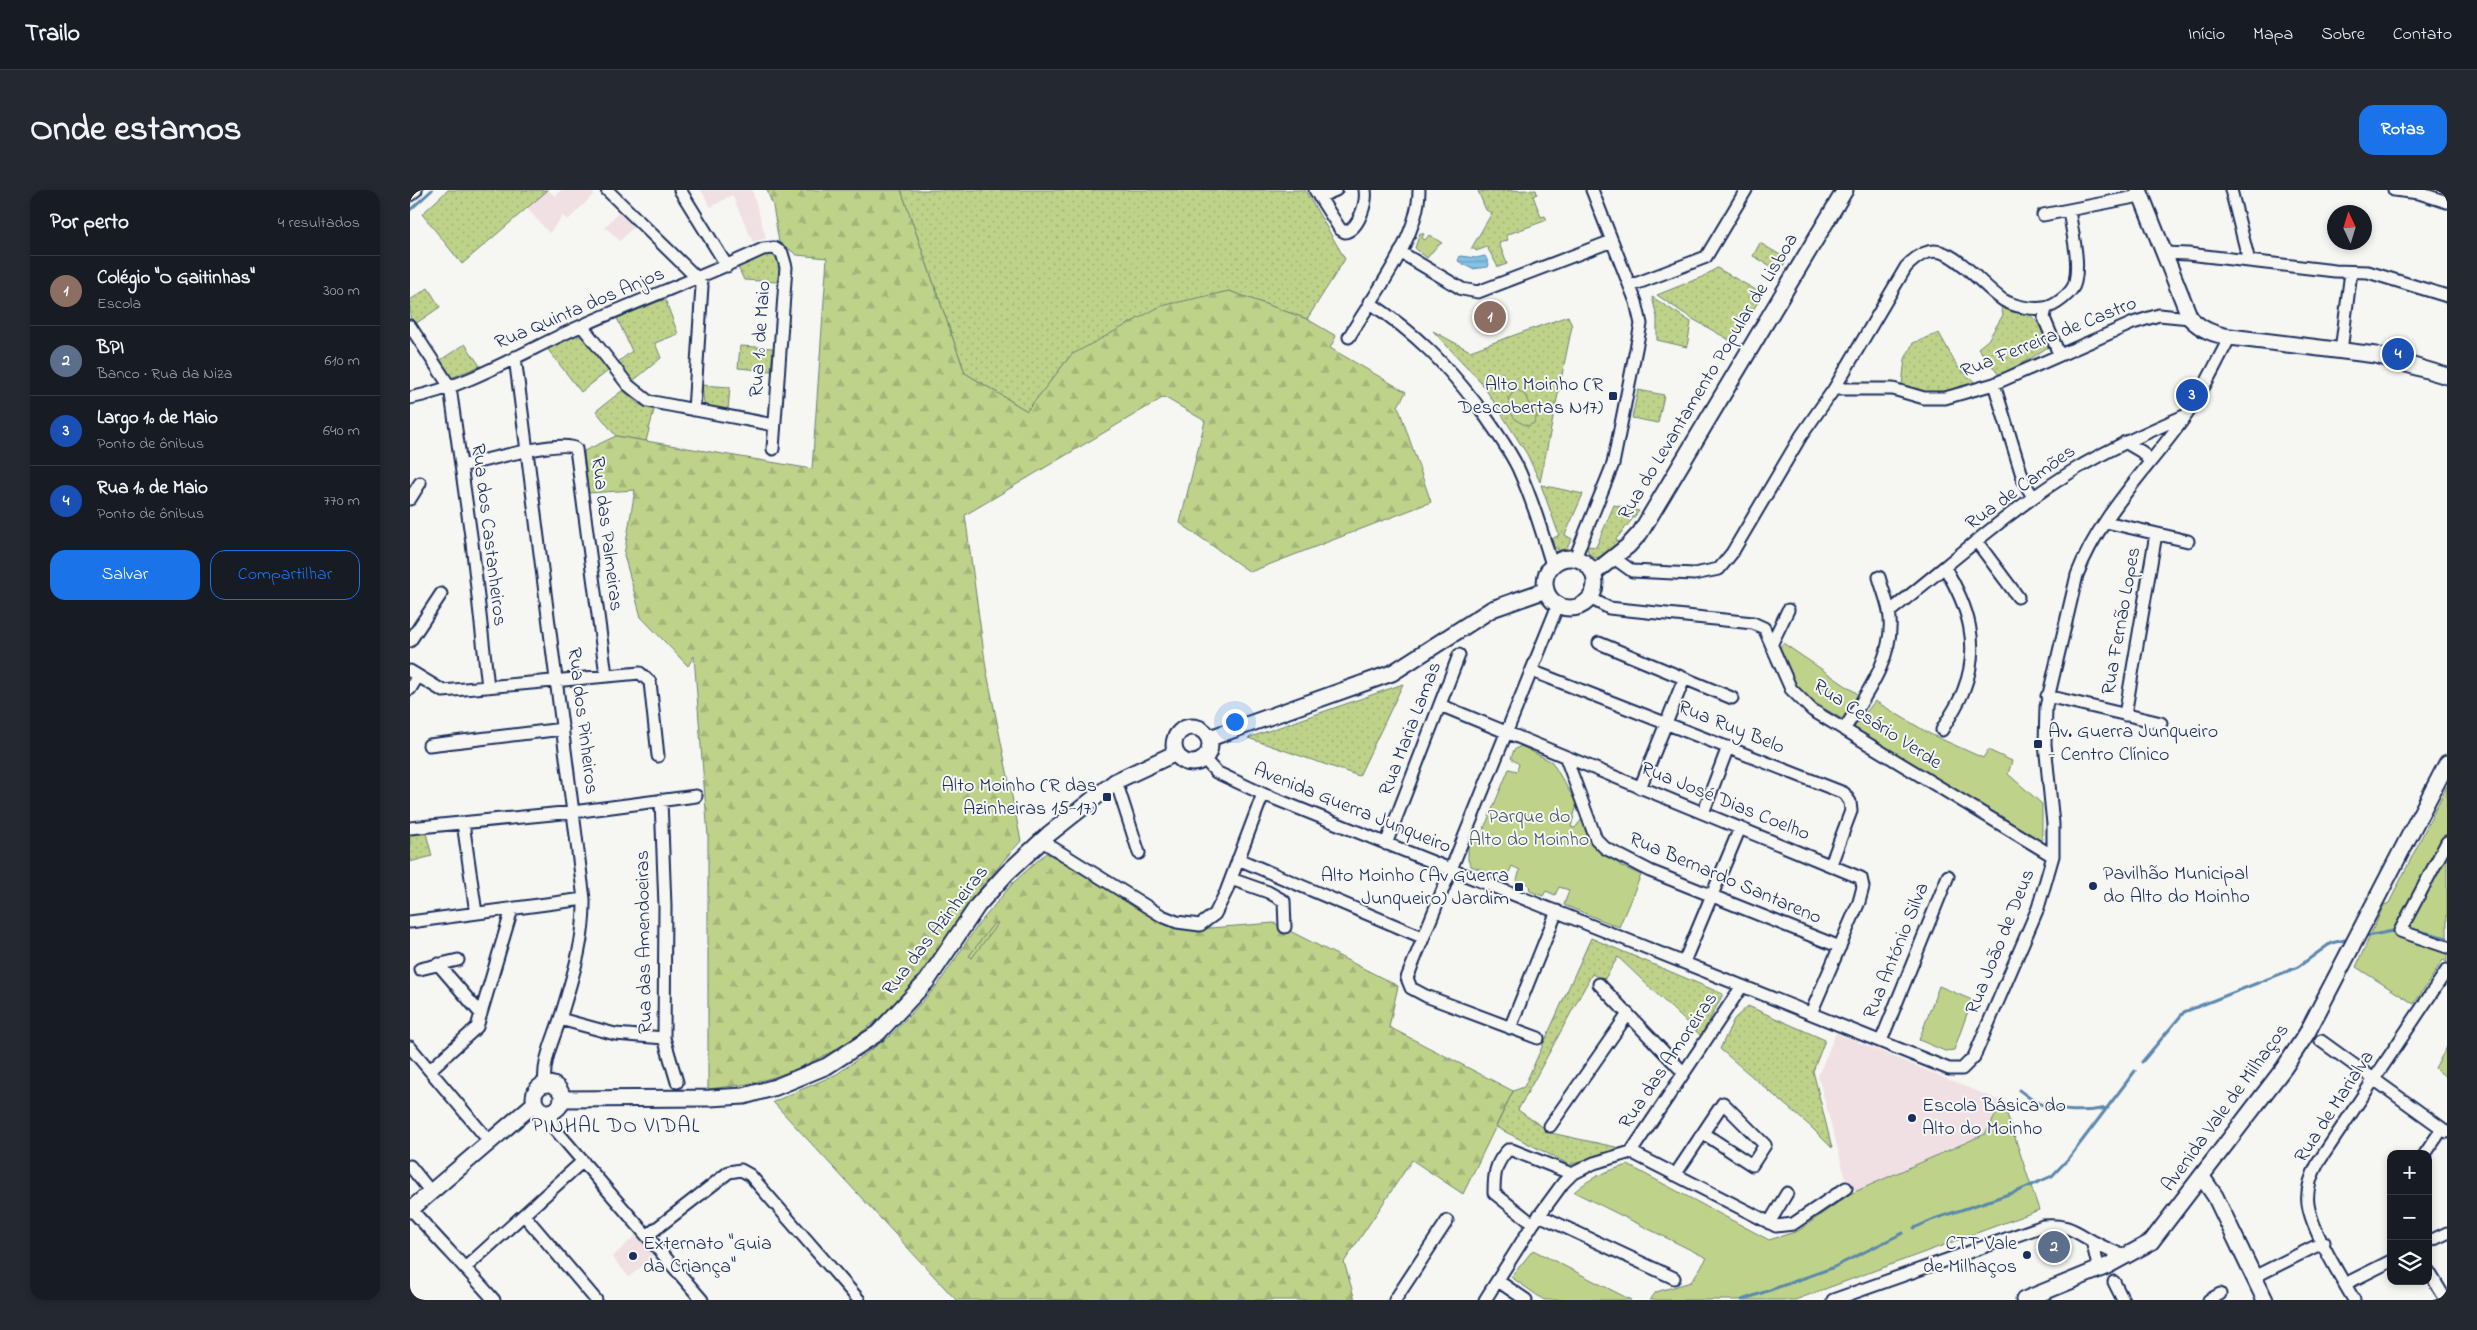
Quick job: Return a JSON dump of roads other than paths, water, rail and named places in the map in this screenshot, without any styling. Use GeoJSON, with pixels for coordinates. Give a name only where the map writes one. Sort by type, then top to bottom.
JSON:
{"type":"FeatureCollection","features":[{"type":"Feature","properties":{"kind":"street"},"geometry":{"type":"LineString","coordinates":[[410,195],[416,190]]}},
{"type":"Feature","properties":{"kind":"street"},"geometry":{"type":"LineString","coordinates":[[607,190],[698,279],[702,286],[703,295],[694,410]]}},
{"type":"Feature","properties":{"kind":"street"},"geometry":{"type":"LineString","coordinates":[[680,190],[727,266]]}},
{"type":"Feature","properties":{"kind":"street"},"geometry":{"type":"LineString","coordinates":[[1336,190],[1317,193],[1340,229],[1348,232],[1357,222],[1365,198],[1365,190]]}},
{"type":"Feature","properties":{"kind":"street"},"geometry":{"type":"LineString","coordinates":[[1348,337],[1400,252],[1416,218],[1419,190]]}},
{"type":"Feature","properties":{"kind":"street"},"geometry":{"type":"LineString","coordinates":[[1575,558],[1609,476],[1625,408],[1641,324],[1639,310],[1592,190]]}},
{"type":"Feature","properties":{"kind":"street"},"geometry":{"type":"LineString","coordinates":[[1630,286],[1706,257],[1746,190]]}},
{"type":"Feature","properties":{"kind":"street","name":"Rua do Levantamento Popular de Lisboa"},"geometry":{"type":"LineString","coordinates":[[1594,573],[1614,558],[1640,533],[1845,190]]}},
{"type":"Feature","properties":{"kind":"street"},"geometry":{"type":"LineString","coordinates":[[2231,190],[2249,261]]}},
{"type":"Feature","properties":{"kind":"street"},"geometry":{"type":"LineString","coordinates":[[2394,190],[2420,191],[2447,202]]}},
{"type":"Feature","properties":{"kind":"street"},"geometry":{"type":"LineString","coordinates":[[2043,215],[2140,193],[2190,318],[2199,328],[2230,337],[2397,360],[2447,376]]}},
{"type":"Feature","properties":{"kind":"street"},"geometry":{"type":"LineString","coordinates":[[1614,558],[1632,570],[1694,574],[1719,569],[1732,554],[1801,436],[1834,389],[1906,267],[1920,254],[1932,251],[1946,254],[2004,300],[2029,308],[2046,308],[2067,295],[2075,284],[2077,269],[2069,210]]}},
{"type":"Feature","properties":{"kind":"street"},"geometry":{"type":"LineString","coordinates":[[1400,252],[1462,289],[1478,292],[1612,241]]}},
{"type":"Feature","properties":{"kind":"street","name":"Rua Quinta dos Anjos"},"geometry":{"type":"LineString","coordinates":[[410,398],[450,387],[582,326],[698,279],[763,249]]}},
{"type":"Feature","properties":{"kind":"street","name":"Rua 1º de Maio"},"geometry":{"type":"LineString","coordinates":[[763,249],[779,250],[786,262],[773,449]]}},
{"type":"Feature","properties":{"kind":"street"},"geometry":{"type":"LineString","coordinates":[[2165,253],[2379,275],[2447,296]]}},
{"type":"Feature","properties":{"kind":"street"},"geometry":{"type":"LineString","coordinates":[[2340,351],[2352,272]]}},
{"type":"Feature","properties":{"kind":"street"},"geometry":{"type":"LineString","coordinates":[[1369,302],[1407,329],[1437,356],[1497,432],[1514,460],[1528,493],[1552,565]]}},
{"type":"Feature","properties":{"kind":"street"},"geometry":{"type":"LineString","coordinates":[[2046,308],[2044,318],[2059,354]]}},
{"type":"Feature","properties":{"kind":"street","name":"Rua Ferreira de Castro"},"geometry":{"type":"LineString","coordinates":[[1834,389],[1893,389],[1924,398],[1946,398],[1994,384],[2133,323],[2159,315],[2190,318]]}},
{"type":"Feature","properties":{"kind":"street"},"geometry":{"type":"LineString","coordinates":[[410,326],[450,387]]}},
{"type":"Feature","properties":{"kind":"street"},"geometry":{"type":"LineString","coordinates":[[582,326],[628,385],[640,397],[657,404],[774,425]]}},
{"type":"Feature","properties":{"kind":"street","name":"Rua João de Deus"},"geometry":{"type":"LineString","coordinates":[[1742,986],[1949,1070],[1962,1070],[1971,1062],[2038,908],[2053,856],[2053,824],[2045,744],[2047,696],[2076,575],[2083,557],[2106,522],[2186,415],[2230,337]]}},
{"type":"Feature","properties":{"kind":"street","name":"Rua dos Pinheiros"},"geometry":{"type":"LineString","coordinates":[[515,357],[584,900],[584,924],[580,950],[545,1062],[545,1085]]}},
{"type":"Feature","properties":{"kind":"street"},"geometry":{"type":"LineString","coordinates":[[1994,384],[2024,482],[2033,497]]}},
{"type":"Feature","properties":{"kind":"street","name":"Rua dos Castanheiros"},"geometry":{"type":"LineString","coordinates":[[450,387],[472,543],[488,687]]}},
{"type":"Feature","properties":{"kind":"street","name":"Rua de Camões"},"geometry":{"type":"LineString","coordinates":[[1889,612],[2033,497],[2075,470],[2125,442],[2186,415]]}},
{"type":"Feature","properties":{"kind":"street"},"geometry":{"type":"LineString","coordinates":[[2125,442],[2142,452],[2150,462]]}},
{"type":"Feature","properties":{"kind":"street","name":"Rua das Palmeiras"},"geometry":{"type":"LineString","coordinates":[[527,450],[566,445],[575,447],[577,451],[606,675]]}},
{"type":"Feature","properties":{"kind":"street"},"geometry":{"type":"LineString","coordinates":[[461,466],[527,450]]}},
{"type":"Feature","properties":{"kind":"street"},"geometry":{"type":"LineString","coordinates":[[410,499],[420,484]]}},
{"type":"Feature","properties":{"kind":"street"},"geometry":{"type":"LineString","coordinates":[[2106,522],[2188,541]]}},
{"type":"Feature","properties":{"kind":"street","name":"Rua Fernão Lopes"},"geometry":{"type":"LineString","coordinates":[[2125,715],[2156,534]]}},
{"type":"Feature","properties":{"kind":"street"},"geometry":{"type":"LineString","coordinates":[[1977,542],[2018,597]]}},
{"type":"Feature","properties":{"kind":"street"},"geometry":{"type":"LineString","coordinates":[[1562,558],[1575,558],[1586,563],[1594,573],[1595,586],[1590,598],[1575,608],[1558,605],[1546,590],[1546,574],[1552,565],[1562,558]]}},
{"type":"Feature","properties":{"kind":"street"},"geometry":{"type":"LineString","coordinates":[[1942,730],[1964,690],[1970,666],[1972,640],[1968,614],[1959,591],[1945,568]]}},
{"type":"Feature","properties":{"kind":"street"},"geometry":{"type":"LineString","coordinates":[[1845,728],[1874,681],[1886,654],[1889,612],[1879,577]]}},
{"type":"Feature","properties":{"kind":"street"},"geometry":{"type":"LineString","coordinates":[[1210,738],[1392,673],[1492,609],[1546,590]]}},
{"type":"Feature","properties":{"kind":"street"},"geometry":{"type":"LineString","coordinates":[[410,641],[441,594]]}},
{"type":"Feature","properties":{"kind":"street","name":"Rua Cesário Verde"},"geometry":{"type":"LineString","coordinates":[[1590,598],[1609,608],[1626,611],[1753,622],[1764,628],[1791,689],[1812,710],[1845,728],[1953,797],[2053,856]]}},
{"type":"Feature","properties":{"kind":"street"},"geometry":{"type":"LineString","coordinates":[[1538,1038],[1426,996],[1411,988],[1406,978],[1558,605]]}},
{"type":"Feature","properties":{"kind":"street"},"geometry":{"type":"LineString","coordinates":[[1772,644],[1788,610]]}},
{"type":"Feature","properties":{"kind":"street"},"geometry":{"type":"LineString","coordinates":[[1599,643],[1732,698]]}},
{"type":"Feature","properties":{"kind":"street","name":"Rua Maria Lamas"},"geometry":{"type":"LineString","coordinates":[[1386,844],[1459,656]]}},
{"type":"Feature","properties":{"kind":"street","name":"Rua Ruy Belo"},"geometry":{"type":"LineString","coordinates":[[1532,671],[1667,722],[1844,793],[1850,802],[1851,811],[1831,864]]}},
{"type":"Feature","properties":{"kind":"street"},"geometry":{"type":"LineString","coordinates":[[410,689],[414,674],[443,691],[638,672],[650,680],[658,756]]}},
{"type":"Feature","properties":{"kind":"street"},"geometry":{"type":"LineString","coordinates":[[1640,788],[1684,679]]}},
{"type":"Feature","properties":{"kind":"street"},"geometry":{"type":"LineString","coordinates":[[2047,696],[2161,723]]}},
{"type":"Feature","properties":{"kind":"street","name":"Rua José Dias Coelho"},"geometry":{"type":"LineString","coordinates":[[1440,705],[1566,758],[1831,864],[1861,878],[1863,882],[1859,902],[1811,1013]]}},
{"type":"Feature","properties":{"kind":"street"},"geometry":{"type":"LineString","coordinates":[[1195,726],[1210,738],[1210,750],[1204,759],[1192,763],[1180,758],[1176,753],[1174,740],[1182,729],[1195,726]]}},
{"type":"Feature","properties":{"kind":"street"},"geometry":{"type":"LineString","coordinates":[[429,745],[563,729]]}},
{"type":"Feature","properties":{"kind":"street"},"geometry":{"type":"LineString","coordinates":[[1703,813],[1728,747]]}},
{"type":"Feature","properties":{"kind":"street","name":"Rua das Azinheiras"},"geometry":{"type":"LineString","coordinates":[[562,1099],[744,1096],[776,1087],[827,1066],[878,1033],[927,981],[978,905],[1007,873],[1042,841],[1116,782],[1176,753]]}},
{"type":"Feature","properties":{"kind":"street","name":"Rua Bernardo Santareno"},"geometry":{"type":"LineString","coordinates":[[1566,758],[1596,839],[1604,848],[1650,871],[1840,947]]}},
{"type":"Feature","properties":{"kind":"street","name":"Avenida Guerra Junqueiro"},"geometry":{"type":"LineString","coordinates":[[1204,759],[1216,772],[1263,794],[1742,986]]}},
{"type":"Feature","properties":{"kind":"street","name":"Avenida Vale de Milhaços"},"geometry":{"type":"LineString","coordinates":[[2024,1300],[2099,1270],[2151,1242],[2284,1068],[2307,1033],[2447,763]]}},
{"type":"Feature","properties":{"kind":"street"},"geometry":{"type":"LineString","coordinates":[[1116,782],[1139,853]]}},
{"type":"Feature","properties":{"kind":"street"},"geometry":{"type":"LineString","coordinates":[[1042,841],[1162,916],[1177,922],[1200,925],[1215,914],[1226,892],[1263,794]]}},
{"type":"Feature","properties":{"kind":"street"},"geometry":{"type":"LineString","coordinates":[[410,828],[573,812],[696,796]]}},
{"type":"Feature","properties":{"kind":"street","name":"Rua das Amendoeiras"},"geometry":{"type":"LineString","coordinates":[[661,800],[665,906],[664,1038],[677,1082]]}},
{"type":"Feature","properties":{"kind":"street"},"geometry":{"type":"LineString","coordinates":[[463,823],[476,913]]}},
{"type":"Feature","properties":{"kind":"street"},"geometry":{"type":"LineString","coordinates":[[1684,962],[1740,828]]}},
{"type":"Feature","properties":{"kind":"street"},"geometry":{"type":"LineString","coordinates":[[2447,842],[2402,928],[2447,947]]}},
{"type":"Feature","properties":{"kind":"street"},"geometry":{"type":"LineString","coordinates":[[1238,859],[1422,937]]}},
{"type":"Feature","properties":{"kind":"street","name":"Rua António Silva"},"geometry":{"type":"LineString","coordinates":[[1880,1041],[1948,876]]}},
{"type":"Feature","properties":{"kind":"street"},"geometry":{"type":"LineString","coordinates":[[1231,878],[1268,892],[1284,901],[1285,927]]}},
{"type":"Feature","properties":{"kind":"street"},"geometry":{"type":"LineString","coordinates":[[410,922],[584,900]]}},
{"type":"Feature","properties":{"kind":"street"},"geometry":{"type":"LineString","coordinates":[[430,1070],[473,1032],[481,1014],[512,908]]}},
{"type":"Feature","properties":{"kind":"street"},"geometry":{"type":"LineString","coordinates":[[1510,1028],[1557,911]]}},
{"type":"Feature","properties":{"kind":"street"},"geometry":{"type":"LineString","coordinates":[[420,969],[458,960]]}},
{"type":"Feature","properties":{"kind":"street"},"geometry":{"type":"LineString","coordinates":[[438,964],[481,1014]]}},
{"type":"Feature","properties":{"kind":"street","name":"Rua de Marialva"},"geometry":{"type":"LineString","coordinates":[[2354,1300],[2324,1242],[2308,1204],[2310,1179],[2318,1163],[2447,970]]}},
{"type":"Feature","properties":{"kind":"street"},"geometry":{"type":"LineString","coordinates":[[1599,984],[1684,1073]]}},
{"type":"Feature","properties":{"kind":"street","name":"Rua das Amoreiras"},"geometry":{"type":"LineString","coordinates":[[1485,1300],[1536,1220],[1563,1183],[1572,1174],[1594,1163],[1631,1152],[1742,986]]}},
{"type":"Feature","properties":{"kind":"street"},"geometry":{"type":"LineString","coordinates":[[1550,1126],[1628,1014]]}},
{"type":"Feature","properties":{"kind":"street"},"geometry":{"type":"LineString","coordinates":[[560,1019],[615,1034],[664,1038]]}},
{"type":"Feature","properties":{"kind":"street"},"geometry":{"type":"LineString","coordinates":[[2321,1041],[2375,1078],[2444,1130],[2428,1150]]}},
{"type":"Feature","properties":{"kind":"street"},"geometry":{"type":"LineString","coordinates":[[410,1047],[490,1141]]}},
{"type":"Feature","properties":{"kind":"street"},"geometry":{"type":"LineString","coordinates":[[494,1300],[465,1268],[454,1259],[410,1209],[535,1103],[536,1092],[545,1085],[555,1086],[561,1094],[562,1099],[558,1108],[550,1112],[541,1110],[535,1103]]}},
{"type":"Feature","properties":{"kind":"street"},"geometry":{"type":"LineString","coordinates":[[1676,1175],[1703,1133],[1723,1103],[1765,1145],[1752,1165],[1703,1133]]}},
{"type":"Feature","properties":{"kind":"street"},"geometry":{"type":"LineString","coordinates":[[550,1112],[554,1128],[702,1300]]}},
{"type":"Feature","properties":{"kind":"street"},"geometry":{"type":"LineString","coordinates":[[1572,1174],[1508,1150],[1501,1157],[1495,1168],[1494,1193],[1536,1220],[1674,1278]]}},
{"type":"Feature","properties":{"kind":"street"},"geometry":{"type":"LineString","coordinates":[[1631,1152],[1769,1223],[1780,1226],[1793,1224],[1846,1188]]}},
{"type":"Feature","properties":{"kind":"street"},"geometry":{"type":"LineString","coordinates":[[465,1268],[583,1161]]}},
{"type":"Feature","properties":{"kind":"street"},"geometry":{"type":"LineString","coordinates":[[410,1166],[431,1192]]}},
{"type":"Feature","properties":{"kind":"street"},"geometry":{"type":"LineString","coordinates":[[648,1235],[729,1172],[741,1170],[750,1175],[859,1300]]}},
{"type":"Feature","properties":{"kind":"street"},"geometry":{"type":"LineString","coordinates":[[2202,1177],[2215,1196],[2265,1300]]}},
{"type":"Feature","properties":{"kind":"street"},"geometry":{"type":"LineString","coordinates":[[1769,1223],[1787,1193]]}},
{"type":"Feature","properties":{"kind":"street"},"geometry":{"type":"LineString","coordinates":[[524,1215],[596,1300]]}},
{"type":"Feature","properties":{"kind":"street"},"geometry":{"type":"LineString","coordinates":[[1394,1300],[1447,1221]]}},
{"type":"Feature","properties":{"kind":"street"},"geometry":{"type":"LineString","coordinates":[[1833,1300],[2043,1226],[2070,1228],[2126,1257]]}},
{"type":"Feature","properties":{"kind":"street"},"geometry":{"type":"LineString","coordinates":[[2432,1240],[2447,1233]]}},
{"type":"Feature","properties":{"kind":"street"},"geometry":{"type":"LineString","coordinates":[[2092,1241],[2099,1270]]}},
{"type":"Feature","properties":{"kind":"street"},"geometry":{"type":"LineString","coordinates":[[2254,1277],[2324,1242]]}},
{"type":"Feature","properties":{"kind":"street"},"geometry":{"type":"LineString","coordinates":[[2345,1284],[2387,1263]]}},
{"type":"Feature","properties":{"kind":"street"},"geometry":{"type":"LineString","coordinates":[[2432,1277],[2446,1300]]}},
{"type":"Feature","properties":{"kind":"street"},"geometry":{"type":"LineString","coordinates":[[1498,1281],[1526,1300]]}},
{"type":"Feature","properties":{"kind":"street"},"geometry":{"type":"LineString","coordinates":[[2114,1282],[2123,1300]]}},
{"type":"Feature","properties":{"kind":"street"},"geometry":{"type":"LineString","coordinates":[[2209,1300],[2220,1294]]}},
{"type":"Feature","properties":{"kind":"water"},"geometry":{"type":"Polygon","coordinates":[[[1460,256],[1476,258],[1485,256],[1489,264],[1488,267],[1472,269],[1458,261],[1460,256]]]}},
{"type":"Feature","properties":{"kind":"waterway"},"geometry":{"type":"LineString","coordinates":[[410,210],[432,190]]}},
{"type":"Feature","properties":{"kind":"waterway"},"geometry":{"type":"LineString","coordinates":[[2407,928],[2447,938]]}},
{"type":"Feature","properties":{"kind":"waterway"},"geometry":{"type":"LineString","coordinates":[[2367,936],[2398,930]]}},
{"type":"Feature","properties":{"kind":"waterway"},"geometry":{"type":"LineString","coordinates":[[2142,1062],[2184,1012],[2298,967],[2331,943],[2345,940]]}},
{"type":"Feature","properties":{"kind":"waterway"},"geometry":{"type":"LineString","coordinates":[[1914,1228],[1934,1219],[2018,1191],[2052,1176],[2069,1158],[2135,1071]]}},
{"type":"Feature","properties":{"kind":"waterway"},"geometry":{"type":"LineString","coordinates":[[2019,1090],[2035,1102],[2054,1109],[2082,1111],[2108,1108]]}},
{"type":"Feature","properties":{"kind":"waterway"},"geometry":{"type":"LineString","coordinates":[[1742,1300],[1832,1268],[1903,1233]]}},
{"type":"Feature","properties":{"kind":"place","name":"Colégio \"O Gaitinhas\""},"geometry":{"type":"Point","coordinates":[1490,317]}},
{"type":"Feature","properties":{"kind":"place","name":"Rua 1º de Maio"},"geometry":{"type":"Point","coordinates":[2398,354]}},
{"type":"Feature","properties":{"kind":"place","name":"Largo 1º de Maio"},"geometry":{"type":"Point","coordinates":[2192,395]}},
{"type":"Feature","properties":{"kind":"place","name":"Alto Moinho (R Descobertas N17)"},"geometry":{"type":"Point","coordinates":[1613,396]}},
{"type":"Feature","properties":{"kind":"place","name":"Av. Guerra Junqueiro - Centro Clínico"},"geometry":{"type":"Point","coordinates":[2038,744]}},
{"type":"Feature","properties":{"kind":"place","name":"Alto Moinho (R das Azinheiras 15-17)"},"geometry":{"type":"Point","coordinates":[1107,797]}},
{"type":"Feature","properties":{"kind":"place","name":"Pavilhão Municipal do Alto do Moinho"},"geometry":{"type":"Point","coordinates":[2093,886]}},
{"type":"Feature","properties":{"kind":"place","name":"Alto Moinho (Av Guerra Junqueiro) Jardim"},"geometry":{"type":"Point","coordinates":[1519,887]}},
{"type":"Feature","properties":{"kind":"place","name":"Escola Básica do Alto do Moinho"},"geometry":{"type":"Point","coordinates":[1912,1118]}},
{"type":"Feature","properties":{"kind":"place","name":"BPI"},"geometry":{"type":"Point","coordinates":[2054,1247]}},
{"type":"Feature","properties":{"kind":"place","name":"CTT Vale de Milhaços"},"geometry":{"type":"Point","coordinates":[2027,1255]}},
{"type":"Feature","properties":{"kind":"place","name":"Externato \"Guia da Criança\""},"geometry":{"type":"Point","coordinates":[633,1256]}},
{"type":"Feature","properties":{"kind":"district","name":"PINHAL DO VIDAL"},"geometry":{"type":"Point","coordinates":[616,1127]}},
{"type":"Feature","properties":{"kind":"park label","name":"Parque do Alto do Moinho"},"geometry":{"type":"Point","coordinates":[1529,828]}}]}
